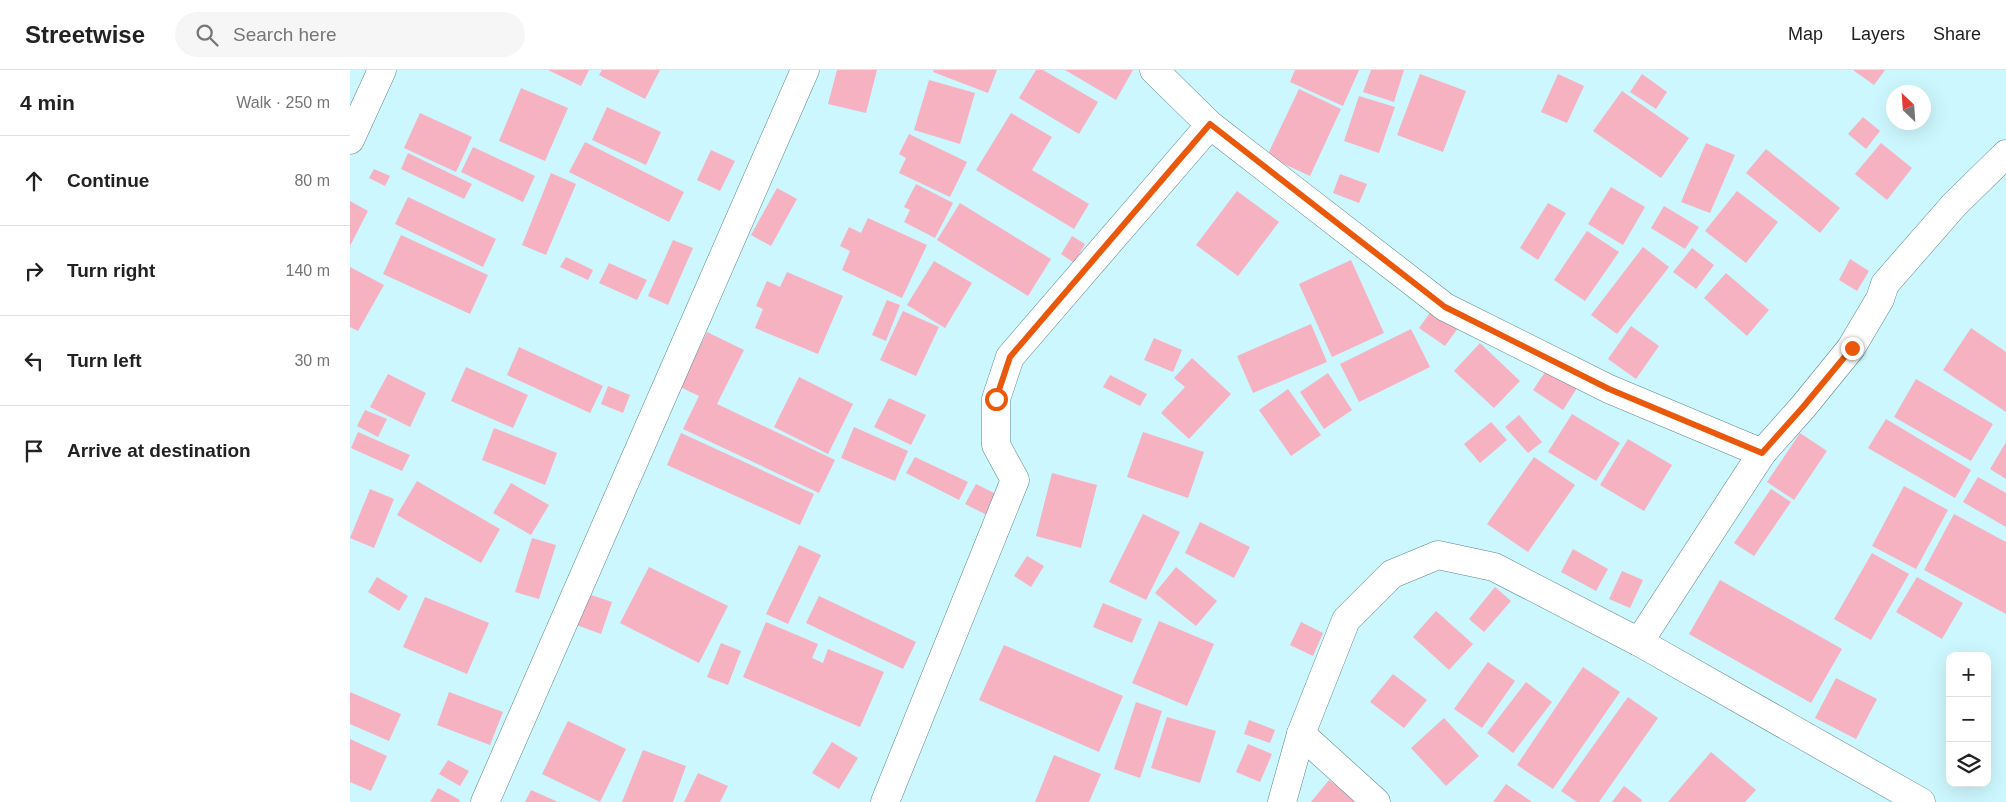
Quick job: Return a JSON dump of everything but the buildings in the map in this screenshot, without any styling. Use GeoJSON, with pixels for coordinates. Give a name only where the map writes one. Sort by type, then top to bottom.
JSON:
{"type":"FeatureCollection","features":[{"type":"Feature","properties":{"kind":"street"},"geometry":{"type":"LineString","coordinates":[[350,140],[382,70]]}},
{"type":"Feature","properties":{"kind":"street"},"geometry":{"type":"LineString","coordinates":[[485,802],[805,70]]}},
{"type":"Feature","properties":{"kind":"street"},"geometry":{"type":"LineString","coordinates":[[1154,70],[1210,124],[1445,307],[1609,389],[1762,453]]}},
{"type":"Feature","properties":{"kind":"street"},"geometry":{"type":"LineString","coordinates":[[885,802],[1014,480],[996,445],[996,399],[1010,357],[1210,124]]}},
{"type":"Feature","properties":{"kind":"street"},"geometry":{"type":"LineString","coordinates":[[1639,642],[1762,453],[1852,348],[1880,299],[1885,284],[1954,205],[2006,154]]}},
{"type":"Feature","properties":{"kind":"street"},"geometry":{"type":"LineString","coordinates":[[1282,802],[1300,734],[1346,620],[1392,574],[1438,555],[1494,567],[1639,642],[1922,802]]}},
{"type":"Feature","properties":{"kind":"street"},"geometry":{"type":"LineString","coordinates":[[1300,734],[1376,802]]}},
{"type":"Feature","properties":{"kind":"route"},"geometry":{"type":"LineString","coordinates":[[996,399],[1010,357],[1210,124],[1445,307],[1609,389],[1762,453],[1852,348]]}}]}
